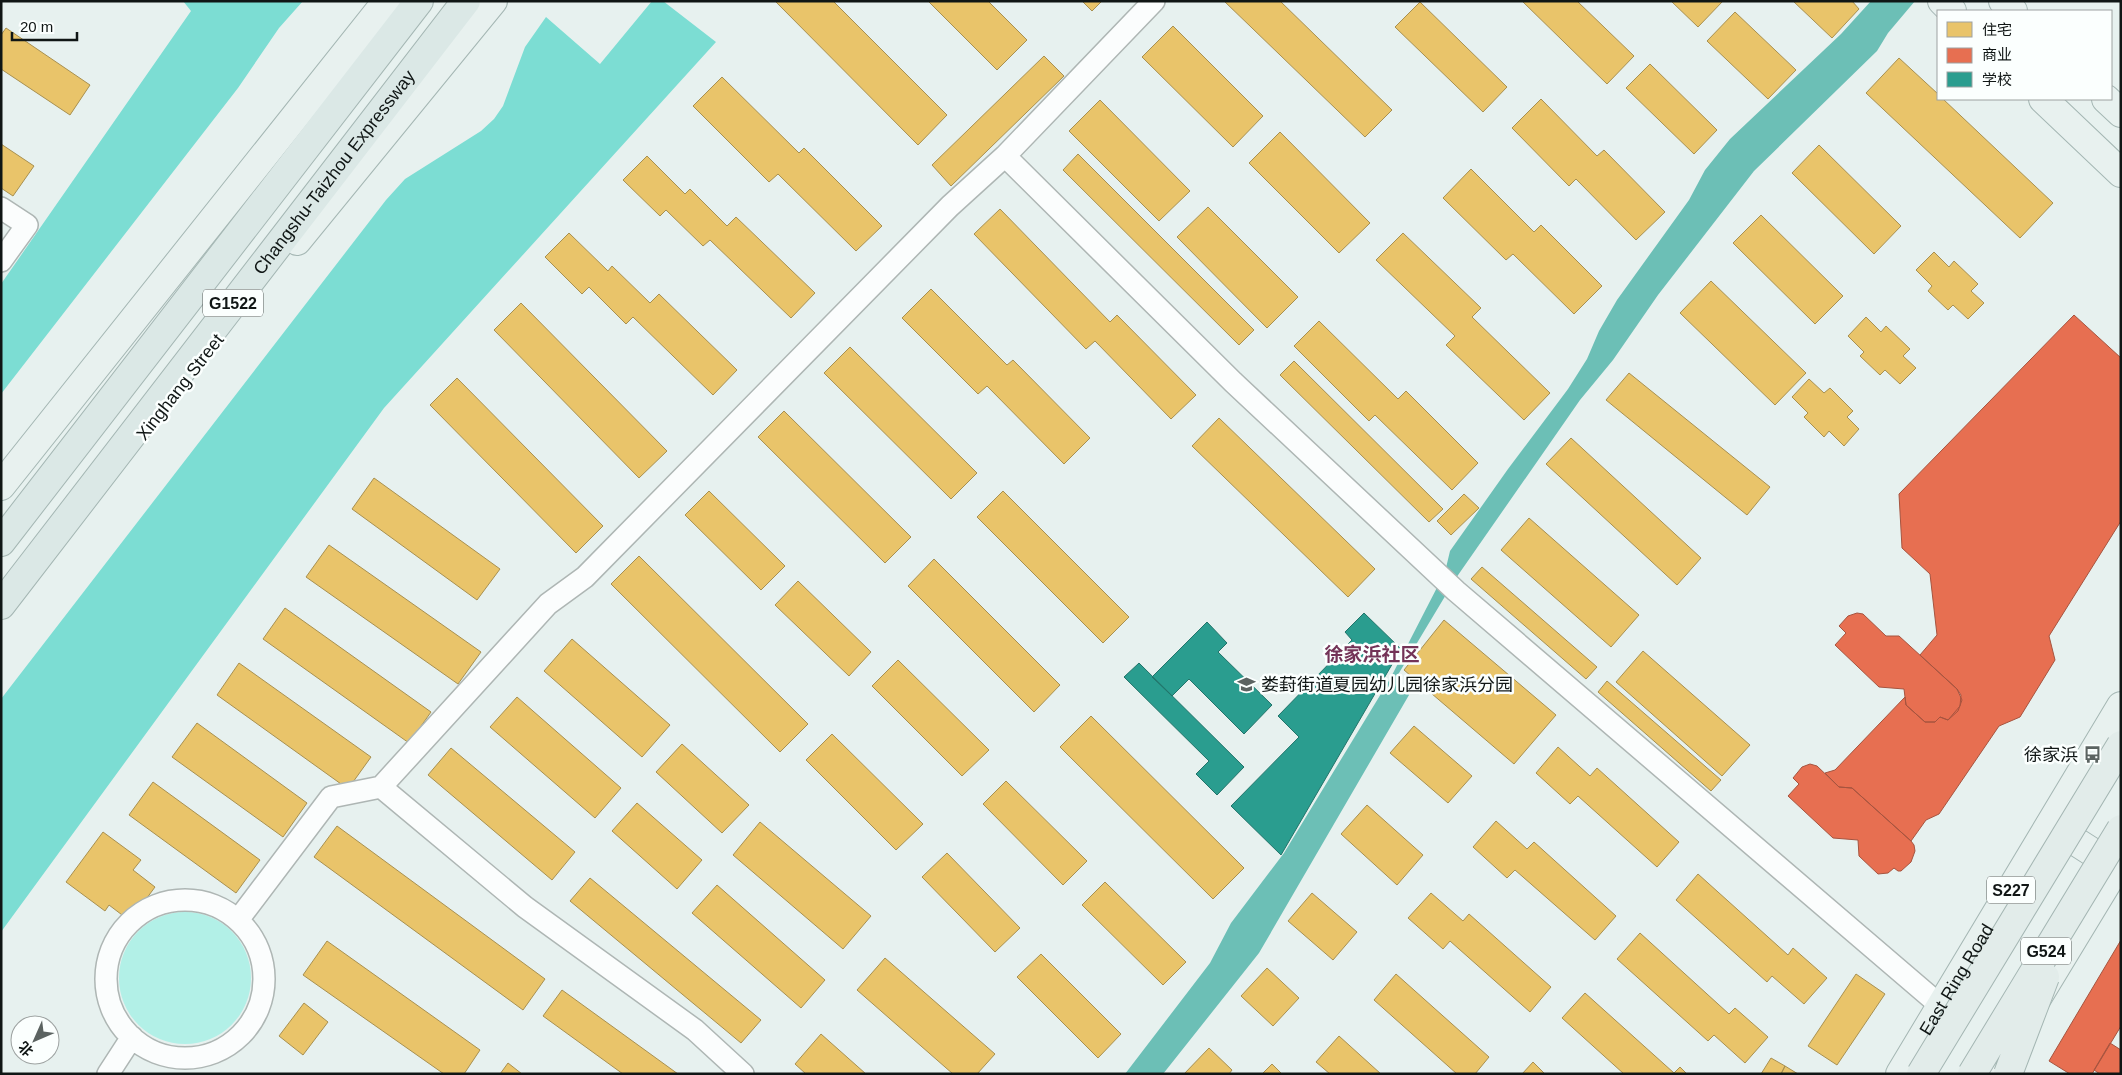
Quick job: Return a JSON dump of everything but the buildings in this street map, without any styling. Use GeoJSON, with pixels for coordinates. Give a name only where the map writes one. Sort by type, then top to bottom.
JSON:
{"type":"FeatureCollection","features":[{"type":"Feature","properties":{"kind":"highway","name":"Changshu-Taizhou Expressway"},"geometry":{"type":"LineString","coordinates":[[1,542],[419,1]]}},
{"type":"Feature","properties":{"kind":"highway","name":"Changshu-Taizhou Expressway"},"geometry":{"type":"LineString","coordinates":[[1,605],[466,1]]}},
{"type":"Feature","properties":{"kind":"highway","name":"G524"},"geometry":{"type":"LineString","coordinates":[[1921,1074],[2121,745]]}},
{"type":"Feature","properties":{"kind":"highway","name":"G524"},"geometry":{"type":"LineString","coordinates":[[1972,1074],[2121,829]]}},
{"type":"Feature","properties":{"kind":"highway"},"geometry":{"type":"LineString","coordinates":[[2008,1074],[2070,912]]}},
{"type":"Feature","properties":{"kind":"main road"},"geometry":{"type":"LineString","coordinates":[[1,486],[386,1]]}},
{"type":"Feature","properties":{"kind":"main road","name":"Xinghang Street"},"geometry":{"type":"LineString","coordinates":[[1,612],[259,288],[493,1]]}},
{"type":"Feature","properties":{"kind":"main road"},"geometry":{"type":"LineString","coordinates":[[1942,1],[1951,10]]}},
{"type":"Feature","properties":{"kind":"main road"},"geometry":{"type":"LineString","coordinates":[[2003,1],[2012,10]]}},
{"type":"Feature","properties":{"kind":"main road"},"geometry":{"type":"LineString","coordinates":[[2044,100],[2121,173]]}},
{"type":"Feature","properties":{"kind":"main road"},"geometry":{"type":"LineString","coordinates":[[2107,100],[2121,113]]}},
{"type":"Feature","properties":{"kind":"main road","name":"East Ring Road"},"geometry":{"type":"LineString","coordinates":[[1900,1074],[1942,1007],[2121,706]]}},
{"type":"Feature","properties":{"kind":"main road"},"geometry":{"type":"LineString","coordinates":[[1991,1074],[2119,864],[2050,825]]}},
{"type":"Feature","properties":{"kind":"street"},"geometry":{"type":"LineString","coordinates":[[238,920],[331,797],[381,787],[548,604],[585,577],[950,206],[1005,156],[1154,1]]}},
{"type":"Feature","properties":{"kind":"street"},"geometry":{"type":"LineString","coordinates":[[1005,156],[1234,382],[1438,575],[1942,1007]]}},
{"type":"Feature","properties":{"kind":"street"},"geometry":{"type":"LineString","coordinates":[[1,208],[27,225],[1,262]]}},
{"type":"Feature","properties":{"kind":"street"},"geometry":{"type":"LineString","coordinates":[[381,787],[525,907],[695,1030],[743,1074]]}},
{"type":"Feature","properties":{"kind":"street"},"geometry":{"type":"LineString","coordinates":[[194,900],[218,906],[238,920],[254,940],[263,963],[264,988],[258,1012],[244,1032],[225,1048],[202,1057],[177,1058],[153,1051],[132,1037],[116,1018],[107,995],[106,970],[113,946],[126,925],[145,910],[169,901],[194,900]]}},
{"type":"Feature","properties":{"kind":"street"},"geometry":{"type":"LineString","coordinates":[[108,1074],[132,1037]]}},
{"type":"Feature","properties":{"kind":"shaded area"},"geometry":{"type":"Polygon","coordinates":[[[183,1],[303,1],[279,28],[238,88],[1,394],[1,284],[191,11],[183,1]]]}},
{"type":"Feature","properties":{"kind":"shaded area"},"geometry":{"type":"Polygon","coordinates":[[[652,1],[663,1],[716,42],[384,408],[1,932],[1,699],[386,200],[405,179],[481,131],[494,119],[503,106],[525,47],[546,17],[600,64],[652,1]]]}},
{"type":"Feature","properties":{"kind":"shaded area"},"geometry":{"type":"Polygon","coordinates":[[[1871,1],[1915,1],[1888,33],[1877,51],[1754,171],[1658,295],[1613,360],[1580,400],[1456,578],[1396,678],[1409,695],[1259,953],[1163,1074],[1125,1074],[1210,963],[1231,923],[1284,853],[1390,679],[1445,572],[1450,551],[1568,389],[1587,359],[1599,331],[1617,300],[1689,200],[1705,170],[1730,139],[1841,34],[1871,1]]]}},
{"type":"Feature","properties":{"kind":"shaded area"},"geometry":{"type":"Polygon","coordinates":[[[185,912],[210,917],[221,923],[231,932],[240,942],[246,953],[251,978],[246,1003],[240,1014],[231,1024],[221,1033],[210,1039],[185,1044],[160,1039],[149,1033],[139,1024],[130,1014],[124,1003],[119,978],[124,953],[130,942],[139,932],[149,923],[160,917],[185,912]]]}},
{"type":"Feature","properties":{"kind":"place","name":"娄葑街道夏园幼儿园徐家浜分园"},"geometry":{"type":"Point","coordinates":[1247,685]}},
{"type":"Feature","properties":{"kind":"place","name":"徐家浜"},"geometry":{"type":"Point","coordinates":[2092,755]}},
{"type":"Feature","properties":{"kind":"district","name":"徐家浜社区"},"geometry":{"type":"Point","coordinates":[1372,654]}}]}
